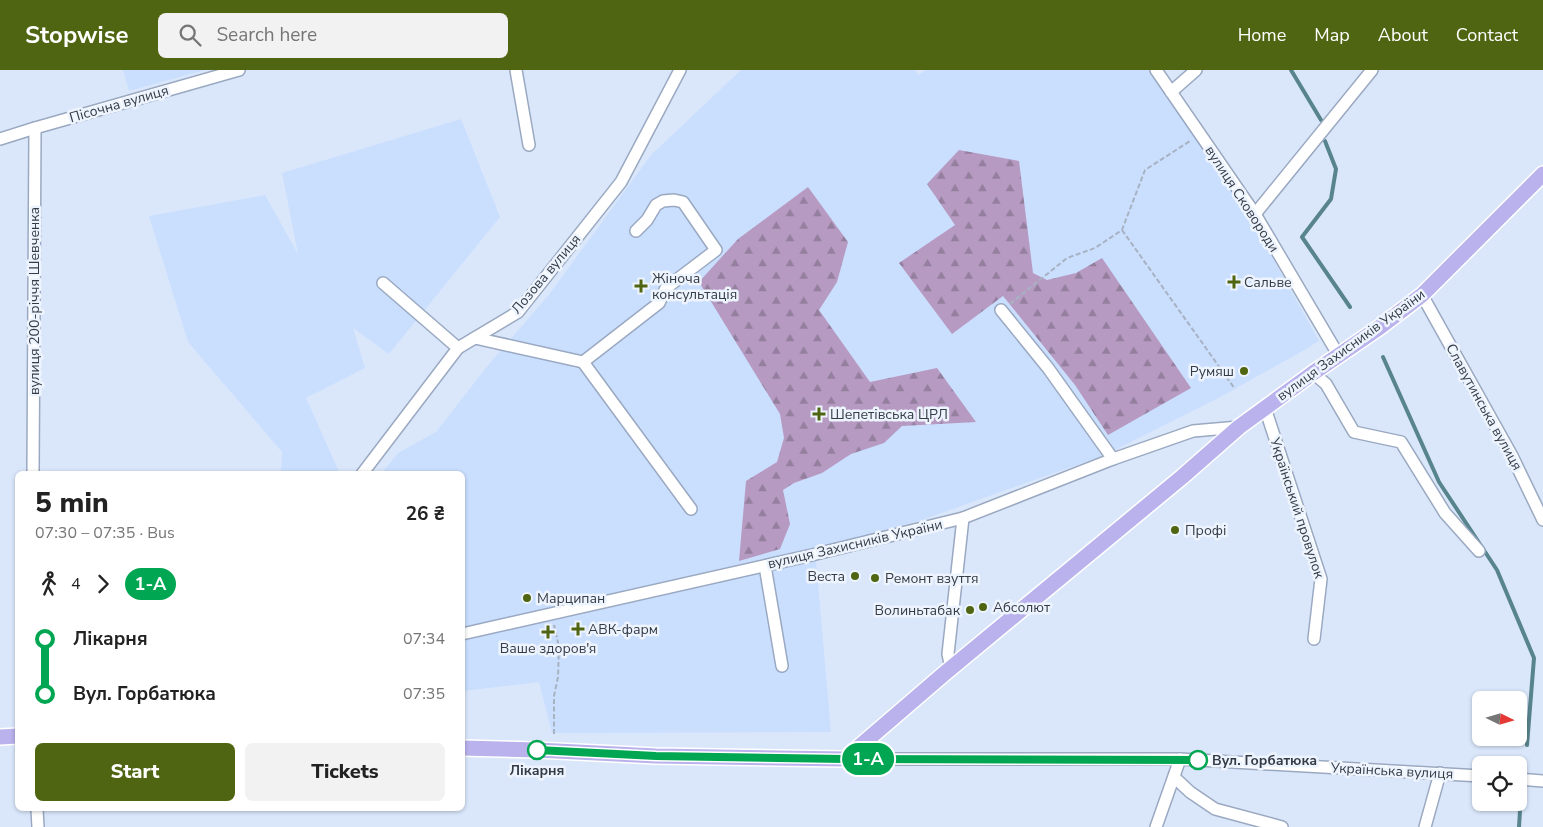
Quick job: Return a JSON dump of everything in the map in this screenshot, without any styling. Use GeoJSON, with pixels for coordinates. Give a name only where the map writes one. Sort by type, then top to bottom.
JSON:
{"type":"FeatureCollection","features":[{"type":"Feature","properties":{"kind":"main road","name":"вулиця Захисників України"},"geometry":{"type":"LineString","coordinates":[[845,759],[951,668],[1182,477],[1239,427],[1404,310],[1422,295],[1543,174]]}},
{"type":"Feature","properties":{"kind":"main road"},"geometry":{"type":"LineString","coordinates":[[0,737],[15,736]]}},
{"type":"Feature","properties":{"kind":"main road","name":"Українська вулиця"},"geometry":{"type":"LineString","coordinates":[[465,748],[656,756],[845,759]]}},
{"type":"Feature","properties":{"kind":"street","name":"Пісочна вулиця"},"geometry":{"type":"LineString","coordinates":[[0,139],[239,70]]}},
{"type":"Feature","properties":{"kind":"street"},"geometry":{"type":"LineString","coordinates":[[516,70],[529,145]]}},
{"type":"Feature","properties":{"kind":"street","name":"Лозова вулиця"},"geometry":{"type":"LineString","coordinates":[[364,471],[458,348],[518,312],[621,182],[680,70]]}},
{"type":"Feature","properties":{"kind":"street","name":"вулиця Сковороди"},"geometry":{"type":"LineString","coordinates":[[1156,70],[1255,214],[1339,356]]}},
{"type":"Feature","properties":{"kind":"street"},"geometry":{"type":"LineString","coordinates":[[1171,92],[1196,70]]}},
{"type":"Feature","properties":{"kind":"street"},"geometry":{"type":"LineString","coordinates":[[1255,214],[1372,70]]}},
{"type":"Feature","properties":{"kind":"street","name":"вулиця 200-річчя Шевченка"},"geometry":{"type":"LineString","coordinates":[[34,471],[35,128]]}},
{"type":"Feature","properties":{"kind":"street"},"geometry":{"type":"LineString","coordinates":[[583,362],[659,303],[666,288],[716,250],[683,202],[674,200],[663,201],[656,205],[647,220],[636,231]]}},
{"type":"Feature","properties":{"kind":"street"},"geometry":{"type":"LineString","coordinates":[[383,283],[458,348]]}},
{"type":"Feature","properties":{"kind":"street","name":"Славутинська вулиця"},"geometry":{"type":"LineString","coordinates":[[1422,295],[1512,456],[1543,520]]}},
{"type":"Feature","properties":{"kind":"street"},"geometry":{"type":"LineString","coordinates":[[1001,310],[1048,368],[1113,459]]}},
{"type":"Feature","properties":{"kind":"street"},"geometry":{"type":"LineString","coordinates":[[475,338],[583,362],[691,510]]}},
{"type":"Feature","properties":{"kind":"street"},"geometry":{"type":"LineString","coordinates":[[1313,373],[1326,384],[1354,432],[1401,442],[1445,513],[1479,551]]}},
{"type":"Feature","properties":{"kind":"street","name":"Український провулок"},"geometry":{"type":"LineString","coordinates":[[1265,408],[1321,579],[1314,639]]}},
{"type":"Feature","properties":{"kind":"street","name":"вулиця Захисників України"},"geometry":{"type":"LineString","coordinates":[[465,633],[765,566],[963,518],[1113,459],[1193,432],[1239,427]]}},
{"type":"Feature","properties":{"kind":"street"},"geometry":{"type":"LineString","coordinates":[[951,668],[948,654],[963,518]]}},
{"type":"Feature","properties":{"kind":"street"},"geometry":{"type":"LineString","coordinates":[[765,566],[782,666]]}},
{"type":"Feature","properties":{"kind":"street","name":"Українська вулиця"},"geometry":{"type":"LineString","coordinates":[[845,759],[1180,759],[1472,775]]}},
{"type":"Feature","properties":{"kind":"street"},"geometry":{"type":"LineString","coordinates":[[1156,827],[1180,759]]}},
{"type":"Feature","properties":{"kind":"street"},"geometry":{"type":"LineString","coordinates":[[1425,827],[1440,773]]}},
{"type":"Feature","properties":{"kind":"street"},"geometry":{"type":"LineString","coordinates":[[1174,777],[1190,792],[1215,809],[1282,827]]}},
{"type":"Feature","properties":{"kind":"street"},"geometry":{"type":"LineString","coordinates":[[1527,780],[1543,781]]}},
{"type":"Feature","properties":{"kind":"street"},"geometry":{"type":"LineString","coordinates":[[37,811],[38,827]]}},
{"type":"Feature","properties":{"kind":"path"},"geometry":{"type":"LineString","coordinates":[[1001,310],[1067,258],[1096,248],[1122,230],[1145,170],[1200,135]]}},
{"type":"Feature","properties":{"kind":"path"},"geometry":{"type":"LineString","coordinates":[[1122,230],[1235,389]]}},
{"type":"Feature","properties":{"kind":"path"},"geometry":{"type":"LineString","coordinates":[[552,613],[559,647],[558,677],[554,696],[554,736]]}},
{"type":"Feature","properties":{"kind":"shaded area"},"geometry":{"type":"Polygon","coordinates":[[[123,70],[205,70],[129,91],[123,70]]]}},
{"type":"Feature","properties":{"kind":"shaded area","name":"Шепетівська ЦРЛ"},"geometry":{"type":"Polygon","coordinates":[[[741,70],[915,70],[918,75],[926,70],[1148,70],[1244,207],[1319,341],[1224,395],[1105,455],[919,521],[815,549],[831,732],[552,733],[539,682],[465,691],[465,471],[383,471],[398,453],[436,432],[489,364],[548,296],[651,155],[741,70]]]}},
{"type":"Feature","properties":{"kind":"shaded area"},"geometry":{"type":"Polygon","coordinates":[[[461,119],[500,217],[389,354],[353,328],[365,368],[306,398],[339,471],[281,471],[282,452],[188,342],[149,216],[265,195],[298,254],[282,173],[461,119]]]}},
{"type":"Feature","properties":{"kind":"green space"},"geometry":{"type":"Polygon","coordinates":[[[959,150],[1019,161],[1033,273],[1047,280],[1076,273],[1102,258],[1191,388],[1108,435],[1075,385],[1003,296],[952,334],[899,263],[955,225],[927,184],[959,150]]]}},
{"type":"Feature","properties":{"kind":"green space"},"geometry":{"type":"Polygon","coordinates":[[[808,187],[848,242],[837,282],[819,310],[870,382],[937,368],[976,422],[902,426],[884,443],[851,454],[822,473],[794,483],[783,490],[790,524],[780,549],[739,561],[746,481],[777,462],[784,438],[780,414],[699,282],[738,239],[808,187]]]}},
{"type":"Feature","properties":{"kind":"waterway"},"geometry":{"type":"LineString","coordinates":[[1291,70],[1321,120]]}},
{"type":"Feature","properties":{"kind":"waterway"},"geometry":{"type":"LineString","coordinates":[[1325,141],[1336,169],[1331,199],[1302,237],[1350,307]]}},
{"type":"Feature","properties":{"kind":"waterway"},"geometry":{"type":"LineString","coordinates":[[1383,357],[1439,482],[1497,570],[1534,658],[1528,733]]}},
{"type":"Feature","properties":{"kind":"waterway"},"geometry":{"type":"LineString","coordinates":[[1519,827],[1520,811]]}},
{"type":"Feature","properties":{"kind":"bus line","name":"1-А"},"geometry":{"type":"LineString","coordinates":[[537,750],[656,756],[845,759],[1198,760]]}},
{"type":"Feature","properties":{"kind":"place","name":"Сальве"},"geometry":{"type":"Point","coordinates":[1234,282]}},
{"type":"Feature","properties":{"kind":"place","name":"Жіноча консультація"},"geometry":{"type":"Point","coordinates":[641,286]}},
{"type":"Feature","properties":{"kind":"place","name":"Румяш"},"geometry":{"type":"Point","coordinates":[1244,371]}},
{"type":"Feature","properties":{"kind":"place","name":"Шепетівська ЦРЛ"},"geometry":{"type":"Point","coordinates":[819,414]}},
{"type":"Feature","properties":{"kind":"place","name":"Профі"},"geometry":{"type":"Point","coordinates":[1175,530]}},
{"type":"Feature","properties":{"kind":"place","name":"Веста"},"geometry":{"type":"Point","coordinates":[855,576]}},
{"type":"Feature","properties":{"kind":"place","name":"Ремонт взуття"},"geometry":{"type":"Point","coordinates":[875,578]}},
{"type":"Feature","properties":{"kind":"place","name":"Марципан"},"geometry":{"type":"Point","coordinates":[527,598]}},
{"type":"Feature","properties":{"kind":"place","name":"Абсолют"},"geometry":{"type":"Point","coordinates":[983,607]}},
{"type":"Feature","properties":{"kind":"place","name":"Волиньтабак"},"geometry":{"type":"Point","coordinates":[970,610]}},
{"type":"Feature","properties":{"kind":"place","name":"АВК-фарм"},"geometry":{"type":"Point","coordinates":[578,629]}},
{"type":"Feature","properties":{"kind":"place","name":"Ваше здоров'я"},"geometry":{"type":"Point","coordinates":[548,632]}},
{"type":"Feature","properties":{"kind":"place","name":"Лікарня"},"geometry":{"type":"Point","coordinates":[537,750]}},
{"type":"Feature","properties":{"kind":"place","name":"Вул. Горбатюка"},"geometry":{"type":"Point","coordinates":[1198,760]}}]}
